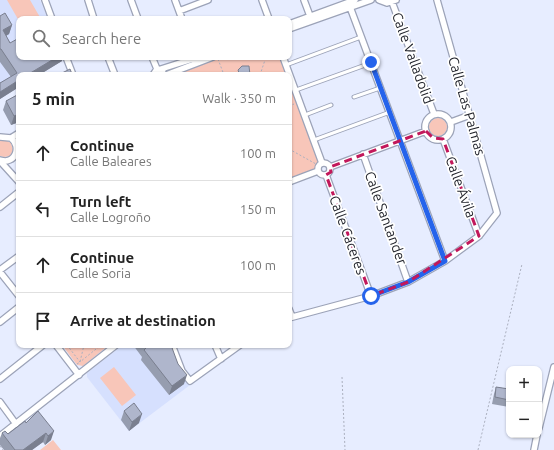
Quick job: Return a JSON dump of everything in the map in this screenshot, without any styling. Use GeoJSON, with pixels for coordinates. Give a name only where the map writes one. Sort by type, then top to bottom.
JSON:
{"type":"FeatureCollection","features":[{"type":"Feature","properties":{"kind":"street"},"geometry":{"type":"LineString","coordinates":[[45,0],[51,16]]}},
{"type":"Feature","properties":{"kind":"street"},"geometry":{"type":"LineString","coordinates":[[88,0],[93,16]]}},
{"type":"Feature","properties":{"kind":"street"},"geometry":{"type":"LineString","coordinates":[[131,0],[137,16]]}},
{"type":"Feature","properties":{"kind":"street"},"geometry":{"type":"LineString","coordinates":[[175,0],[181,16]]}},
{"type":"Feature","properties":{"kind":"street"},"geometry":{"type":"LineString","coordinates":[[179,11],[208,0]]}},
{"type":"Feature","properties":{"kind":"street"},"geometry":{"type":"LineString","coordinates":[[262,0],[268,16]]}},
{"type":"Feature","properties":{"kind":"street"},"geometry":{"type":"LineString","coordinates":[[304,0],[310,16]]}},
{"type":"Feature","properties":{"kind":"street"},"geometry":{"type":"LineString","coordinates":[[292,23],[350,2],[371,0]]}},
{"type":"Feature","properties":{"kind":"street"},"geometry":{"type":"LineString","coordinates":[[379,0],[388,3],[394,1]]}},
{"type":"Feature","properties":{"kind":"street","name":"Calle Las Palmas"},"geometry":{"type":"LineString","coordinates":[[437,0],[497,213],[479,236]]}},
{"type":"Feature","properties":{"kind":"street","name":"Calle Valladolid"},"geometry":{"type":"LineString","coordinates":[[394,1],[434,114]]}},
{"type":"Feature","properties":{"kind":"street"},"geometry":{"type":"LineString","coordinates":[[292,28],[350,2]]}},
{"type":"Feature","properties":{"kind":"street"},"geometry":{"type":"LineString","coordinates":[[350,2],[380,88],[445,261]]}},
{"type":"Feature","properties":{"kind":"street"},"geometry":{"type":"LineString","coordinates":[[67,60],[72,72]]}},
{"type":"Feature","properties":{"kind":"street"},"geometry":{"type":"LineString","coordinates":[[109,60],[114,72]]}},
{"type":"Feature","properties":{"kind":"street"},"geometry":{"type":"LineString","coordinates":[[153,60],[155,72],[189,60]]}},
{"type":"Feature","properties":{"kind":"street"},"geometry":{"type":"LineString","coordinates":[[174,72],[205,60]]}},
{"type":"Feature","properties":{"kind":"street"},"geometry":{"type":"LineString","coordinates":[[284,60],[289,72]]}},
{"type":"Feature","properties":{"kind":"street"},"geometry":{"type":"LineString","coordinates":[[292,80],[314,140],[322,175],[326,175],[330,172],[330,167]]}},
{"type":"Feature","properties":{"kind":"street"},"geometry":{"type":"LineString","coordinates":[[426,131],[427,121],[434,114],[444,115],[451,122]]}},
{"type":"Feature","properties":{"kind":"street"},"geometry":{"type":"LineString","coordinates":[[451,122],[470,116]]}},
{"type":"Feature","properties":{"kind":"street"},"geometry":{"type":"LineString","coordinates":[[426,131],[433,138],[443,139],[450,132],[451,122]]}},
{"type":"Feature","properties":{"kind":"street"},"geometry":{"type":"LineString","coordinates":[[330,167],[426,131]]}},
{"type":"Feature","properties":{"kind":"street"},"geometry":{"type":"LineString","coordinates":[[11,138],[16,135]]}},
{"type":"Feature","properties":{"kind":"street"},"geometry":{"type":"LineString","coordinates":[[0,137],[11,138],[16,142]]}},
{"type":"Feature","properties":{"kind":"street","name":"Calle Ávila"},"geometry":{"type":"LineString","coordinates":[[443,139],[479,236]]}},
{"type":"Feature","properties":{"kind":"street","name":"Calle Santander"},"geometry":{"type":"LineString","coordinates":[[363,154],[408,282]]}},
{"type":"Feature","properties":{"kind":"street"},"geometry":{"type":"LineString","coordinates":[[0,161],[8,161],[16,155]]}},
{"type":"Feature","properties":{"kind":"street"},"geometry":{"type":"LineString","coordinates":[[12,158],[11,166],[14,175]]}},
{"type":"Feature","properties":{"kind":"street"},"geometry":{"type":"LineString","coordinates":[[0,161],[16,178]]}},
{"type":"Feature","properties":{"kind":"street"},"geometry":{"type":"LineString","coordinates":[[292,181],[327,163],[330,167]]}},
{"type":"Feature","properties":{"kind":"street","name":"Calle Cáceres"},"geometry":{"type":"LineString","coordinates":[[326,175],[371,296]]}},
{"type":"Feature","properties":{"kind":"street"},"geometry":{"type":"LineString","coordinates":[[0,207],[16,194]]}},
{"type":"Feature","properties":{"kind":"street"},"geometry":{"type":"LineString","coordinates":[[292,317],[371,296],[408,282],[445,261],[479,236]]}},
{"type":"Feature","properties":{"kind":"street"},"geometry":{"type":"LineString","coordinates":[[16,258],[0,271],[16,292]]}},
{"type":"Feature","properties":{"kind":"street"},"geometry":{"type":"LineString","coordinates":[[0,322],[16,309]]}},
{"type":"Feature","properties":{"kind":"street"},"geometry":{"type":"LineString","coordinates":[[0,378],[39,348]]}},
{"type":"Feature","properties":{"kind":"street"},"geometry":{"type":"LineString","coordinates":[[58,348],[79,375]]}},
{"type":"Feature","properties":{"kind":"street"},"geometry":{"type":"LineString","coordinates":[[0,436],[112,348]]}},
{"type":"Feature","properties":{"kind":"street"},"geometry":{"type":"LineString","coordinates":[[173,348],[182,371],[190,381],[236,348]]}},
{"type":"Feature","properties":{"kind":"street"},"geometry":{"type":"LineString","coordinates":[[217,348],[221,359]]}},
{"type":"Feature","properties":{"kind":"street"},"geometry":{"type":"LineString","coordinates":[[542,416],[554,367]]}},
{"type":"Feature","properties":{"kind":"street"},"geometry":{"type":"LineString","coordinates":[[0,402],[16,424]]}},
{"type":"Feature","properties":{"kind":"street"},"geometry":{"type":"LineString","coordinates":[[534,450],[536,438]]}},
{"type":"Feature","properties":{"kind":"lane"},"geometry":{"type":"LineString","coordinates":[[286,65],[362,37]]}},
{"type":"Feature","properties":{"kind":"lane"},"geometry":{"type":"LineString","coordinates":[[296,90],[371,62]]}},
{"type":"Feature","properties":{"kind":"lane"},"geometry":{"type":"LineString","coordinates":[[354,97],[380,88]]}},
{"type":"Feature","properties":{"kind":"lane"},"geometry":{"type":"LineString","coordinates":[[304,115],[331,105]]}},
{"type":"Feature","properties":{"kind":"lane"},"geometry":{"type":"LineString","coordinates":[[314,140],[390,112]]}},
{"type":"Feature","properties":{"kind":"path"},"geometry":{"type":"LineString","coordinates":[[218,60],[223,72]]}},
{"type":"Feature","properties":{"kind":"path"},"geometry":{"type":"LineString","coordinates":[[261,72],[265,60]]}},
{"type":"Feature","properties":{"kind":"path"},"geometry":{"type":"LineString","coordinates":[[292,151],[320,167]]}},
{"type":"Feature","properties":{"kind":"path"},"geometry":{"type":"LineString","coordinates":[[478,450],[522,264]]}},
{"type":"Feature","properties":{"kind":"path"},"geometry":{"type":"LineString","coordinates":[[69,348],[80,362]]}},
{"type":"Feature","properties":{"kind":"path"},"geometry":{"type":"LineString","coordinates":[[80,362],[83,348]]}},
{"type":"Feature","properties":{"kind":"path"},"geometry":{"type":"LineString","coordinates":[[80,362],[97,348]]}},
{"type":"Feature","properties":{"kind":"path"},"geometry":{"type":"LineString","coordinates":[[342,377],[345,450]]}},
{"type":"Feature","properties":{"kind":"path"},"geometry":{"type":"LineString","coordinates":[[0,446],[3,450]]}},
{"type":"Feature","properties":{"kind":"highlighted area"},"geometry":{"type":"Polygon","coordinates":[[[426,131],[433,138],[443,139],[479,236],[408,282],[371,296],[326,175],[331,172],[330,167],[426,131]]]}},
{"type":"Feature","properties":{"kind":"shaded area"},"geometry":{"type":"Polygon","coordinates":[[[0,0],[40,0],[47,16],[16,16],[16,60],[19,60],[19,72],[16,72],[16,77],[0,87],[0,0]]]}},
{"type":"Feature","properties":{"kind":"shaded area"},"geometry":{"type":"Polygon","coordinates":[[[7,0],[30,0],[39,16],[16,16],[7,0]]]}},
{"type":"Feature","properties":{"kind":"shaded area"},"geometry":{"type":"Polygon","coordinates":[[[213,60],[281,60],[285,72],[180,72],[213,60]]]}},
{"type":"Feature","properties":{"kind":"shaded area"},"geometry":{"type":"Polygon","coordinates":[[[292,90],[318,162],[314,169],[292,177],[292,90]]]}},
{"type":"Feature","properties":{"kind":"shaded area"},"geometry":{"type":"Polygon","coordinates":[[[438,118],[444,121],[447,127],[444,133],[438,136],[432,133],[429,127],[432,121],[438,118]]]}},
{"type":"Feature","properties":{"kind":"shaded area"},"geometry":{"type":"Polygon","coordinates":[[[5,140],[11,143],[13,150],[10,156],[4,157],[0,156],[0,141],[5,140]]]}},
{"type":"Feature","properties":{"kind":"shaded area"},"geometry":{"type":"Polygon","coordinates":[[[64,348],[105,348],[83,366],[77,365],[64,348]]]}},
{"type":"Feature","properties":{"kind":"shaded area"},"geometry":{"type":"Polygon","coordinates":[[[119,348],[169,348],[176,367],[190,385],[129,431],[87,377],[87,373],[119,348]]]}},
{"type":"Feature","properties":{"kind":"shaded area"},"geometry":{"type":"Polygon","coordinates":[[[114,367],[136,395],[122,406],[100,378],[114,367]]]}},
{"type":"Feature","properties":{"kind":"shaded area"},"geometry":{"type":"Polygon","coordinates":[[[53,440],[61,450],[40,450],[53,440]]]}},
{"type":"Feature","properties":{"kind":"building"},"geometry":{"type":"Polygon","coordinates":[[[5,13],[12,25],[3,30],[10,43],[16,40],[16,60],[52,60],[32,72],[16,72],[0,49],[0,16],[5,13]]]}},
{"type":"Feature","properties":{"kind":"building"},"geometry":{"type":"Polygon","coordinates":[[[242,66],[249,66],[250,72],[239,72],[238,70],[242,66]]]}},
{"type":"Feature","properties":{"kind":"building"},"geometry":{"type":"Polygon","coordinates":[[[70,69],[71,72],[64,72],[70,69]]]}},
{"type":"Feature","properties":{"kind":"building"},"geometry":{"type":"Polygon","coordinates":[[[16,74],[16,82],[0,92],[0,83],[16,74]]]}},
{"type":"Feature","properties":{"kind":"building"},"geometry":{"type":"Polygon","coordinates":[[[16,96],[16,115],[14,116],[6,101],[16,96]]]}},
{"type":"Feature","properties":{"kind":"building"},"geometry":{"type":"Polygon","coordinates":[[[146,348],[172,348],[178,364],[187,375],[172,386],[144,350],[146,348]]]}},
{"type":"Feature","properties":{"kind":"building"},"geometry":{"type":"Polygon","coordinates":[[[496,387],[506,389],[506,399],[495,397],[496,387]]]}},
{"type":"Feature","properties":{"kind":"building"},"geometry":{"type":"Polygon","coordinates":[[[134,403],[142,414],[132,422],[124,411],[134,403]]]}},
{"type":"Feature","properties":{"kind":"building"},"geometry":{"type":"Polygon","coordinates":[[[38,411],[54,431],[48,436],[46,433],[23,450],[15,450],[2,433],[5,431],[8,434],[25,421],[26,423],[38,411]]]}},
{"type":"Feature","properties":{"kind":"route"},"geometry":{"type":"LineString","coordinates":[[371,62],[445,261],[408,282],[371,296]]}}]}
